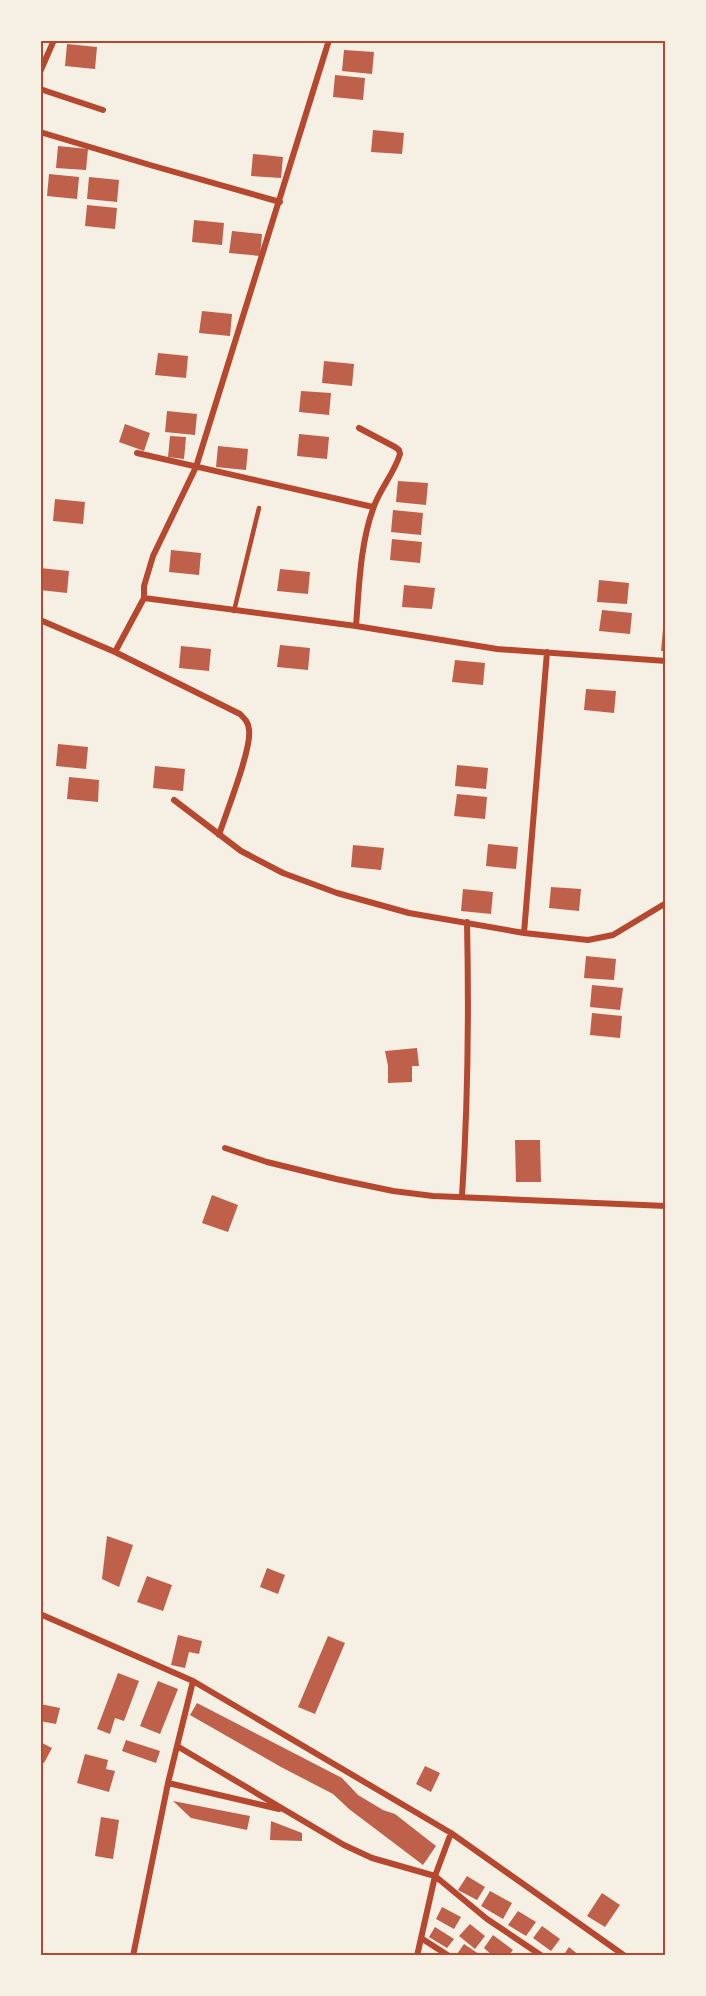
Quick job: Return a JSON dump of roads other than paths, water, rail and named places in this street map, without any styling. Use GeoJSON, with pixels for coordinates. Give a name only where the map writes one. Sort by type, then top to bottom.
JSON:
{"type":"FeatureCollection","features":[{"type":"Feature","properties":{"kind":"street"},"geometry":{"type":"LineString","coordinates":[[40,72],[54,40]]}},
{"type":"Feature","properties":{"kind":"street"},"geometry":{"type":"LineString","coordinates":[[115,652],[144,598],[147,574],[153,556],[196,467],[329,40]]}},
{"type":"Feature","properties":{"kind":"street"},"geometry":{"type":"LineString","coordinates":[[40,89],[103,110]]}},
{"type":"Feature","properties":{"kind":"street"},"geometry":{"type":"LineString","coordinates":[[40,132],[280,202]]}},
{"type":"Feature","properties":{"kind":"street"},"geometry":{"type":"LineString","coordinates":[[357,626],[365,544],[373,507],[400,454],[395,447],[359,428]]}},
{"type":"Feature","properties":{"kind":"street"},"geometry":{"type":"LineString","coordinates":[[137,453],[373,507]]}},
{"type":"Feature","properties":{"kind":"street"},"geometry":{"type":"LineString","coordinates":[[144,598],[357,626],[497,649],[666,661]]}},
{"type":"Feature","properties":{"kind":"street"},"geometry":{"type":"LineString","coordinates":[[40,620],[115,652],[240,714],[246,720],[249,737],[219,835]]}},
{"type":"Feature","properties":{"kind":"street"},"geometry":{"type":"LineString","coordinates":[[524,933],[547,652]]}},
{"type":"Feature","properties":{"kind":"street"},"geometry":{"type":"LineString","coordinates":[[174,800],[241,851],[283,873],[409,913],[524,933],[588,940],[613,935],[666,903]]}},
{"type":"Feature","properties":{"kind":"street"},"geometry":{"type":"LineString","coordinates":[[462,1196],[467,1117],[469,1019],[467,922]]}},
{"type":"Feature","properties":{"kind":"street"},"geometry":{"type":"LineString","coordinates":[[225,1148],[290,1168],[381,1189],[433,1196],[666,1206]]}},
{"type":"Feature","properties":{"kind":"street"},"geometry":{"type":"LineString","coordinates":[[40,1614],[193,1681],[451,1833],[625,1956]]}},
{"type":"Feature","properties":{"kind":"street"},"geometry":{"type":"LineString","coordinates":[[133,1956],[168,1784],[193,1681]]}},
{"type":"Feature","properties":{"kind":"street"},"geometry":{"type":"LineString","coordinates":[[177,1746],[344,1845],[372,1858],[435,1876],[487,1919],[542,1956]]}},
{"type":"Feature","properties":{"kind":"street"},"geometry":{"type":"LineString","coordinates":[[168,1784],[286,1811]]}},
{"type":"Feature","properties":{"kind":"street"},"geometry":{"type":"LineString","coordinates":[[417,1956],[435,1876],[451,1833]]}},
{"type":"Feature","properties":{"kind":"street"},"geometry":{"type":"LineString","coordinates":[[421,1938],[449,1956]]}},
{"type":"Feature","properties":{"kind":"lane"},"geometry":{"type":"LineString","coordinates":[[234,611],[259,508]]}}]}
